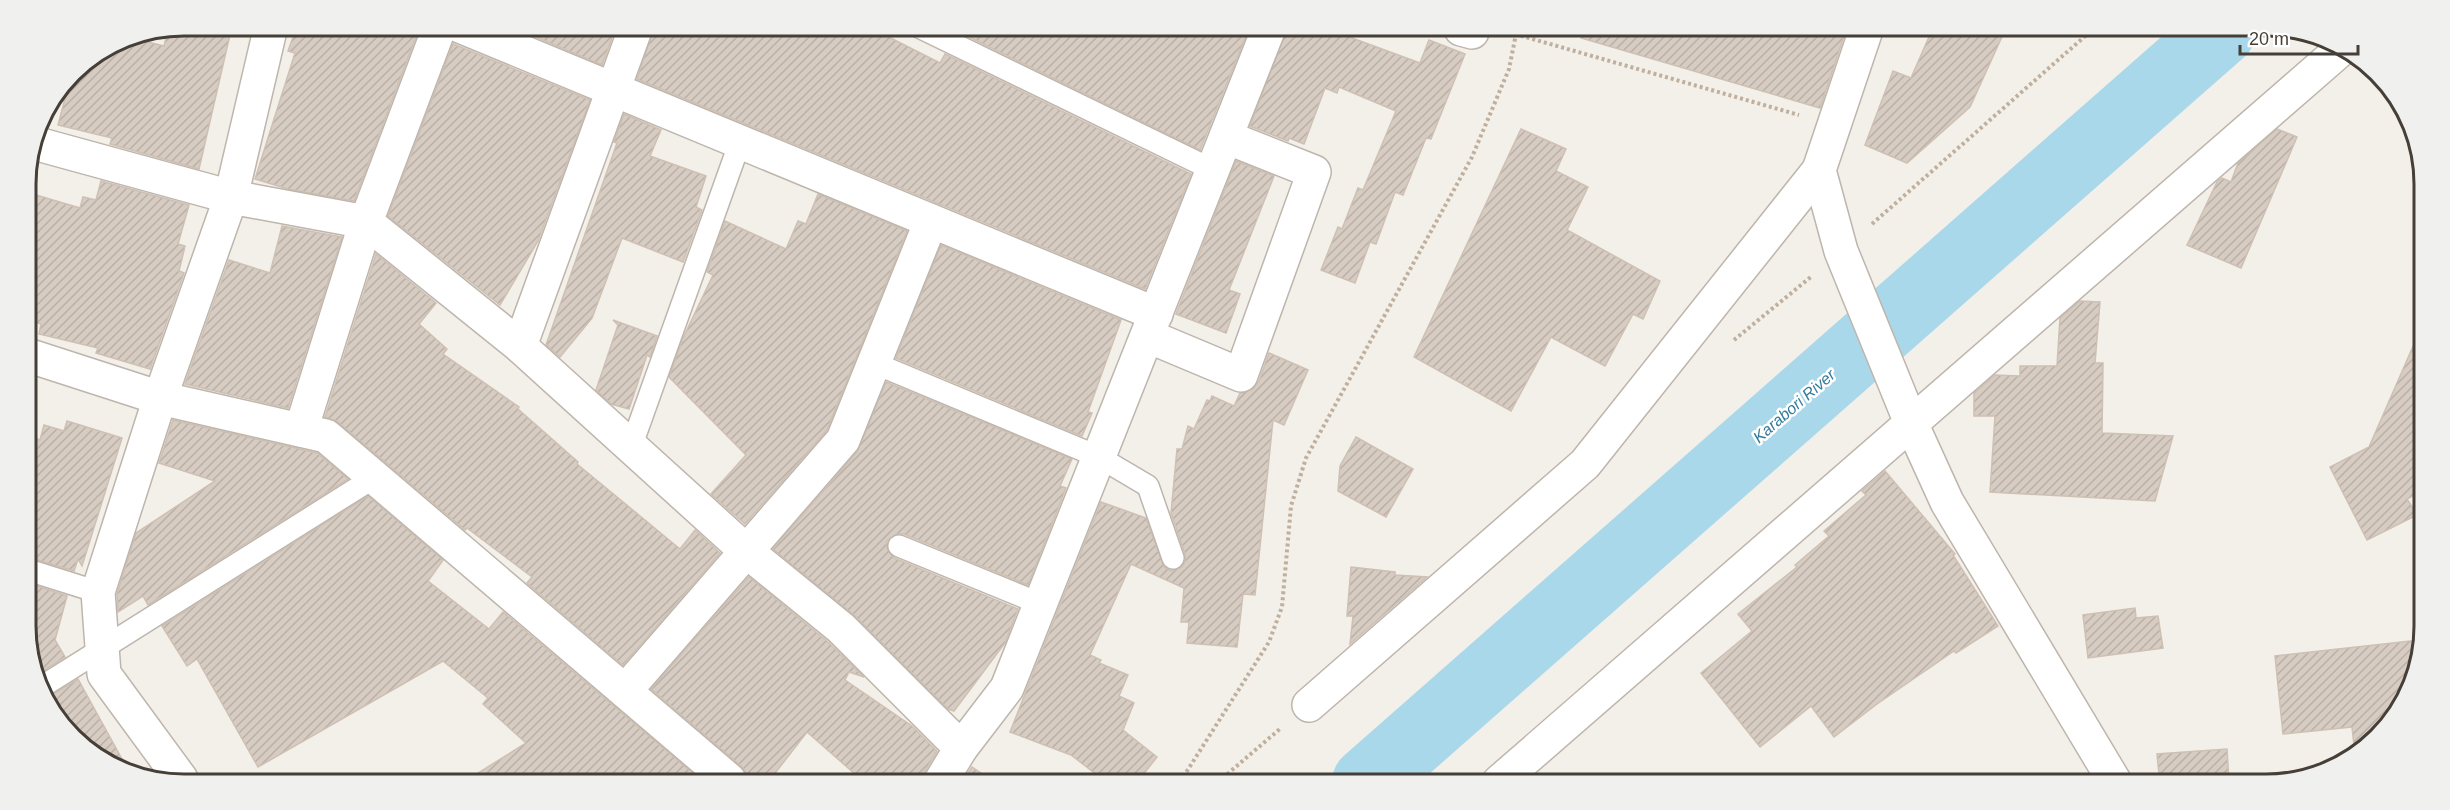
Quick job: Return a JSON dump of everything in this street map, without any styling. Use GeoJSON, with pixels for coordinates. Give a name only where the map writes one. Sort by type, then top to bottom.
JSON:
{"type":"FeatureCollection","features":[{"type":"Feature","properties":{"kind":"street"},"geometry":{"type":"LineString","coordinates":[[177,774],[104,674],[98,592],[160,398],[231,197],[269,36]]}},
{"type":"Feature","properties":{"kind":"street"},"geometry":{"type":"LineString","coordinates":[[301,430],[366,222],[436,36]]}},
{"type":"Feature","properties":{"kind":"street"},"geometry":{"type":"LineString","coordinates":[[484,36],[931,221],[1152,325],[1241,375],[1314,172],[1226,137]]}},
{"type":"Feature","properties":{"kind":"street"},"geometry":{"type":"LineString","coordinates":[[520,346],[633,36]]}},
{"type":"Feature","properties":{"kind":"street"},"geometry":{"type":"LineString","coordinates":[[945,774],[961,748],[1007,688],[1266,36]]}},
{"type":"Feature","properties":{"kind":"street"},"geometry":{"type":"LineString","coordinates":[[1309,705],[1585,464],[1819,170],[1864,36]]}},
{"type":"Feature","properties":{"kind":"street"},"geometry":{"type":"LineString","coordinates":[[1508,774],[2336,54]]}},
{"type":"Feature","properties":{"kind":"street"},"geometry":{"type":"LineString","coordinates":[[41,146],[231,197],[366,222],[520,346],[745,550],[842,628],[961,748]]}},
{"type":"Feature","properties":{"kind":"street"},"geometry":{"type":"LineString","coordinates":[[1819,170],[1844,258],[1911,423],[1947,502],[2110,774]]}},
{"type":"Feature","properties":{"kind":"street"},"geometry":{"type":"LineString","coordinates":[[625,691],[745,550],[843,440],[931,221]]}},
{"type":"Feature","properties":{"kind":"street"},"geometry":{"type":"LineString","coordinates":[[36,358],[160,398],[326,436],[722,774]]}},
{"type":"Feature","properties":{"kind":"lane"},"geometry":{"type":"LineString","coordinates":[[938,36],[1213,170]]}},
{"type":"Feature","properties":{"kind":"lane"},"geometry":{"type":"LineString","coordinates":[[631,447],[740,142]]}},
{"type":"Feature","properties":{"kind":"lane"},"geometry":{"type":"LineString","coordinates":[[874,363],[1099,458],[1148,486],[1173,558]]}},
{"type":"Feature","properties":{"kind":"lane"},"geometry":{"type":"LineString","coordinates":[[48,683],[375,477]]}},
{"type":"Feature","properties":{"kind":"lane"},"geometry":{"type":"LineString","coordinates":[[899,546],[1041,604]]}},
{"type":"Feature","properties":{"kind":"lane"},"geometry":{"type":"LineString","coordinates":[[36,573],[98,592]]}},
{"type":"Feature","properties":{"kind":"path"},"geometry":{"type":"LineString","coordinates":[[1185,774],[1269,642],[1282,607],[1291,506],[1306,458],[1472,157],[1509,69],[1515,36]]}},
{"type":"Feature","properties":{"kind":"path"},"geometry":{"type":"LineString","coordinates":[[1529,36],[1834,125]]}},
{"type":"Feature","properties":{"kind":"path"},"geometry":{"type":"LineString","coordinates":[[1844,258],[2085,36]]}},
{"type":"Feature","properties":{"kind":"path"},"geometry":{"type":"LineString","coordinates":[[1227,774],[1309,705]]}},
{"type":"Feature","properties":{"kind":"building"},"geometry":{"type":"Polygon","coordinates":[[[174,36],[230,36],[199,169],[110,144],[112,138],[58,125],[67,94],[79,79],[102,61],[118,51],[146,41],[164,46],[166,37],[174,36]]]}},
{"type":"Feature","properties":{"kind":"building"},"geometry":{"type":"Polygon","coordinates":[[[293,36],[416,36],[354,201],[288,189],[255,179],[295,53],[288,51],[293,36]]]}},
{"type":"Feature","properties":{"kind":"building"},"geometry":{"type":"Polygon","coordinates":[[[534,36],[613,36],[602,65],[534,36]]]}},
{"type":"Feature","properties":{"kind":"building"},"geometry":{"type":"Polygon","coordinates":[[[651,36],[887,36],[940,63],[945,54],[1191,174],[1145,289],[637,79],[651,36]]]}},
{"type":"Feature","properties":{"kind":"building"},"geometry":{"type":"Polygon","coordinates":[[[967,36],[1246,36],[1200,150],[967,36]]]}},
{"type":"Feature","properties":{"kind":"building"},"geometry":{"type":"Polygon","coordinates":[[[1284,36],[1353,36],[1352,38],[1420,63],[1429,40],[1465,54],[1431,139],[1426,138],[1403,195],[1395,192],[1376,244],[1370,242],[1355,283],[1321,270],[1338,227],[1342,229],[1358,188],[1363,190],[1396,111],[1339,87],[1337,93],[1325,88],[1304,144],[1289,138],[1288,141],[1250,126],[1284,36]]]}},
{"type":"Feature","properties":{"kind":"building"},"geometry":{"type":"Polygon","coordinates":[[[1581,36],[1844,36],[1820,108],[1581,38],[1581,36]]]}},
{"type":"Feature","properties":{"kind":"building"},"geometry":{"type":"Polygon","coordinates":[[[1929,36],[2002,36],[1970,107],[1907,163],[1865,145],[1893,71],[1911,78],[1929,36]]]}},
{"type":"Feature","properties":{"kind":"building"},"geometry":{"type":"Polygon","coordinates":[[[453,44],[590,100],[538,241],[500,305],[388,216],[453,44]]]}},
{"type":"Feature","properties":{"kind":"building"},"geometry":{"type":"Polygon","coordinates":[[[624,114],[661,130],[650,156],[706,176],[696,207],[702,210],[683,262],[622,238],[592,318],[560,357],[546,345],[617,143],[614,142],[624,114]]]}},
{"type":"Feature","properties":{"kind":"building"},"geometry":{"type":"Polygon","coordinates":[[[1521,129],[1566,149],[1556,171],[1588,187],[1567,230],[1660,281],[1643,319],[1633,314],[1605,366],[1551,337],[1511,411],[1414,357],[1521,129]]]}},
{"type":"Feature","properties":{"kind":"building"},"geometry":{"type":"Polygon","coordinates":[[[2277,129],[2297,137],[2241,268],[2187,245],[2217,182],[2222,178],[2231,182],[2238,163],[2277,129]]]}},
{"type":"Feature","properties":{"kind":"building"},"geometry":{"type":"Polygon","coordinates":[[[1236,161],[1274,176],[1229,290],[1240,294],[1226,333],[1176,314],[1236,161]]]}},
{"type":"Feature","properties":{"kind":"building"},"geometry":{"type":"Polygon","coordinates":[[[101,181],[189,205],[178,244],[185,246],[179,271],[184,273],[150,369],[96,353],[98,348],[39,334],[41,324],[36,323],[36,195],[80,208],[83,197],[96,200],[101,181]]]}},
{"type":"Feature","properties":{"kind":"building"},"geometry":{"type":"Polygon","coordinates":[[[818,194],[907,231],[827,430],[745,524],[711,494],[746,455],[669,377],[683,338],[713,275],[707,272],[725,221],[786,249],[798,221],[806,224],[818,194]]]}},
{"type":"Feature","properties":{"kind":"building"},"geometry":{"type":"Polygon","coordinates":[[[282,226],[342,237],[288,408],[185,384],[229,260],[270,273],[282,226]]]}},
{"type":"Feature","properties":{"kind":"building"},"geometry":{"type":"Polygon","coordinates":[[[941,245],[1121,320],[1088,412],[1092,413],[1082,436],[896,358],[941,245]]]}},
{"type":"Feature","properties":{"kind":"building"},"geometry":{"type":"Polygon","coordinates":[[[376,254],[436,303],[419,324],[447,349],[443,354],[519,407],[518,409],[578,462],[577,464],[680,549],[695,530],[720,553],[623,665],[527,583],[532,577],[467,528],[465,530],[338,422],[325,417],[376,254]]]}},
{"type":"Feature","properties":{"kind":"building"},"geometry":{"type":"Polygon","coordinates":[[[2080,301],[2100,302],[2095,363],[2103,363],[2102,433],[2173,436],[2155,501],[1990,492],[1995,416],[1974,416],[1974,393],[1995,375],[2020,376],[2020,366],[2057,366],[2060,318],[2080,301]]]}},
{"type":"Feature","properties":{"kind":"building"},"geometry":{"type":"Polygon","coordinates":[[[613,320],[657,336],[650,357],[647,355],[629,409],[611,404],[596,390],[618,325],[613,320]]]}},
{"type":"Feature","properties":{"kind":"building"},"geometry":{"type":"Polygon","coordinates":[[[2414,344],[2414,495],[2407,499],[2414,510],[2414,516],[2367,540],[2330,467],[2369,447],[2414,344]]]}},
{"type":"Feature","properties":{"kind":"building"},"geometry":{"type":"Polygon","coordinates":[[[1269,353],[1308,370],[1284,425],[1273,420],[1255,595],[1243,594],[1237,647],[1187,643],[1189,622],[1181,622],[1184,588],[1131,564],[1090,655],[1101,660],[1099,663],[1128,675],[1119,696],[1134,703],[1123,730],[1157,757],[1144,774],[1096,774],[1071,755],[1010,732],[1101,502],[1146,518],[1164,567],[1171,571],[1182,567],[1185,554],[1171,513],[1177,449],[1182,449],[1188,426],[1194,429],[1207,400],[1210,401],[1212,396],[1234,406],[1240,393],[1253,389],[1259,381],[1269,353]]]}},
{"type":"Feature","properties":{"kind":"building"},"geometry":{"type":"Polygon","coordinates":[[[886,382],[1072,459],[1060,486],[1066,488],[1028,585],[904,534],[897,534],[887,541],[887,548],[894,558],[1018,609],[1005,643],[954,711],[948,709],[854,615],[773,549],[857,452],[886,382]]]}},
{"type":"Feature","properties":{"kind":"building"},"geometry":{"type":"Polygon","coordinates":[[[173,420],[317,453],[348,479],[148,605],[143,596],[118,612],[117,594],[136,533],[215,481],[159,463],[173,420]]]}},
{"type":"Feature","properties":{"kind":"building"},"geometry":{"type":"Polygon","coordinates":[[[67,421],[122,438],[82,566],[78,559],[74,571],[36,560],[36,439],[40,440],[44,425],[64,431],[67,421]]]}},
{"type":"Feature","properties":{"kind":"building"},"geometry":{"type":"Polygon","coordinates":[[[1356,437],[1413,469],[1386,517],[1338,491],[1340,466],[1356,437]]]}},
{"type":"Feature","properties":{"kind":"building"},"geometry":{"type":"Polygon","coordinates":[[[1885,471],[1955,554],[1953,555],[1998,626],[1956,653],[1954,651],[1834,737],[1811,706],[1760,747],[1701,673],[1752,631],[1738,614],[1797,567],[1795,565],[1829,536],[1824,531],[1866,495],[1862,491],[1885,471]]]}},
{"type":"Feature","properties":{"kind":"building"},"geometry":{"type":"Polygon","coordinates":[[[368,496],[443,560],[428,581],[489,629],[503,612],[694,774],[477,774],[526,743],[483,704],[488,698],[443,661],[258,767],[197,659],[187,666],[162,626],[368,496]]]}},
{"type":"Feature","properties":{"kind":"building"},"geometry":{"type":"Polygon","coordinates":[[[1351,567],[1395,572],[1395,575],[1427,577],[1350,644],[1353,616],[1347,616],[1351,567]]]}},
{"type":"Feature","properties":{"kind":"building"},"geometry":{"type":"Polygon","coordinates":[[[749,577],[828,642],[864,677],[849,672],[845,680],[912,726],[937,751],[924,774],[855,774],[807,732],[774,774],[746,774],[741,766],[651,689],[749,577]]]}},
{"type":"Feature","properties":{"kind":"building"},"geometry":{"type":"Polygon","coordinates":[[[36,586],[67,596],[55,640],[65,657],[43,671],[36,636],[36,586]]]}},
{"type":"Feature","properties":{"kind":"building"},"geometry":{"type":"Polygon","coordinates":[[[2135,608],[2136,618],[2158,616],[2163,648],[2088,658],[2083,615],[2135,608]]]}},
{"type":"Feature","properties":{"kind":"building"},"geometry":{"type":"Polygon","coordinates":[[[2413,641],[2409,665],[2399,692],[2371,731],[2354,744],[2352,727],[2283,734],[2275,656],[2413,641]]]}},
{"type":"Feature","properties":{"kind":"building"},"geometry":{"type":"Polygon","coordinates":[[[78,679],[123,761],[79,731],[52,694],[78,679]]]}},
{"type":"Feature","properties":{"kind":"building"},"geometry":{"type":"Polygon","coordinates":[[[2227,749],[2229,774],[2159,774],[2157,754],[2227,749]]]}},
{"type":"Feature","properties":{"kind":"building"},"geometry":{"type":"Polygon","coordinates":[[[972,767],[982,774],[968,774],[972,767]]]}},
{"type":"Feature","properties":{"kind":"waterway","name":"Karabori River"},"geometry":{"type":"LineString","coordinates":[[1376,774],[2215,36]]}}]}
